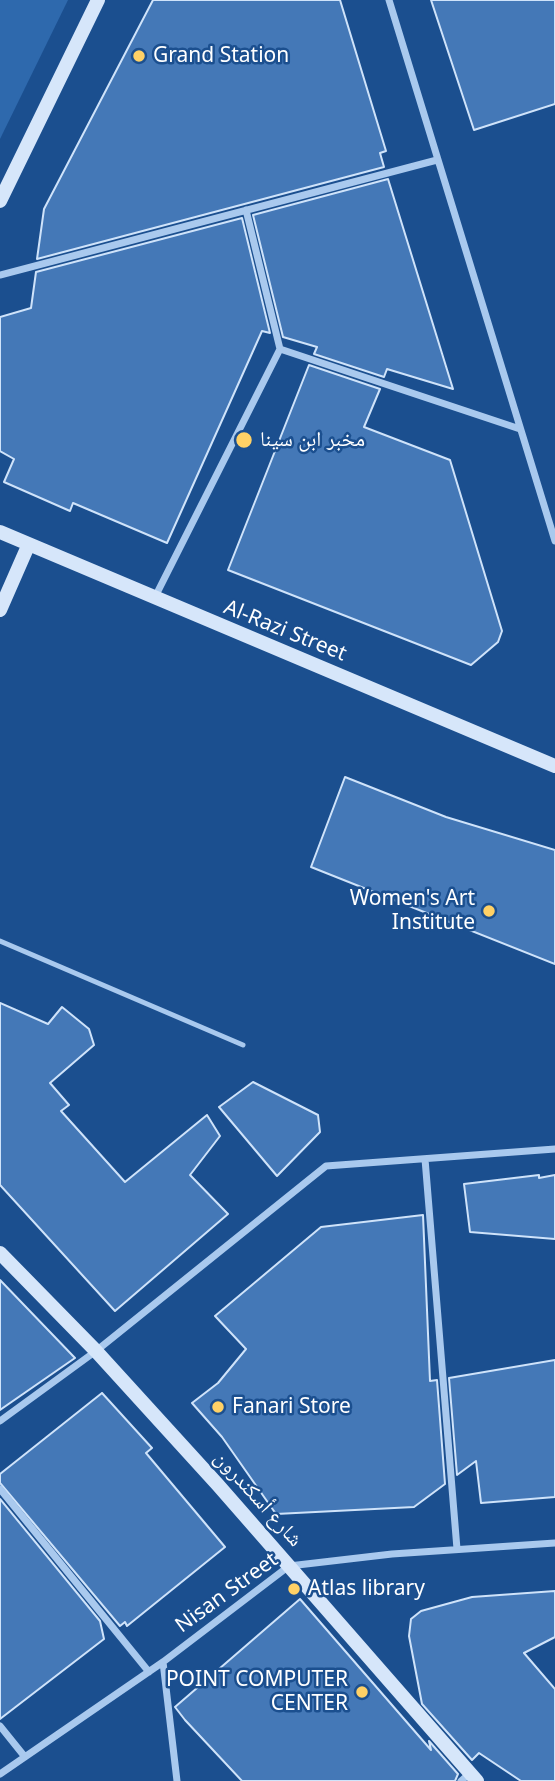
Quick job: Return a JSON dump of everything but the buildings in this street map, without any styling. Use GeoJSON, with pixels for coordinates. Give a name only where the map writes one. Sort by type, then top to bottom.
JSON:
{"type":"FeatureCollection","features":[{"type":"Feature","properties":{"kind":"main road"},"geometry":{"type":"LineString","coordinates":[[0,201],[98,0]]}},
{"type":"Feature","properties":{"kind":"main road","name":"Al-Razi Street"},"geometry":{"type":"LineString","coordinates":[[0,532],[27,546],[555,766]]}},
{"type":"Feature","properties":{"kind":"main road"},"geometry":{"type":"LineString","coordinates":[[0,610],[27,546]]}},
{"type":"Feature","properties":{"kind":"main road","name":"شارع أسكندرون"},"geometry":{"type":"LineString","coordinates":[[0,1253],[96,1351],[289,1566],[470,1779]]}},
{"type":"Feature","properties":{"kind":"street"},"geometry":{"type":"LineString","coordinates":[[389,0],[555,541]]}},
{"type":"Feature","properties":{"kind":"street"},"geometry":{"type":"LineString","coordinates":[[0,275],[437,160]]}},
{"type":"Feature","properties":{"kind":"street"},"geometry":{"type":"LineString","coordinates":[[154,599],[280,349],[246,210]]}},
{"type":"Feature","properties":{"kind":"street"},"geometry":{"type":"LineString","coordinates":[[280,349],[520,429]]}},
{"type":"Feature","properties":{"kind":"street"},"geometry":{"type":"LineString","coordinates":[[0,1422],[96,1351],[326,1166],[555,1149]]}},
{"type":"Feature","properties":{"kind":"street"},"geometry":{"type":"LineString","coordinates":[[425,1158],[457,1549]]}},
{"type":"Feature","properties":{"kind":"street"},"geometry":{"type":"LineString","coordinates":[[0,1489],[149,1672]]}},
{"type":"Feature","properties":{"kind":"street","name":"Nisan Street"},"geometry":{"type":"LineString","coordinates":[[0,1774],[163,1662],[289,1566],[457,1549],[555,1543]]}},
{"type":"Feature","properties":{"kind":"street"},"geometry":{"type":"LineString","coordinates":[[163,1662],[177,1781]]}},
{"type":"Feature","properties":{"kind":"street"},"geometry":{"type":"LineString","coordinates":[[0,1726],[25,1757]]}},
{"type":"Feature","properties":{"kind":"lane"},"geometry":{"type":"LineString","coordinates":[[0,941],[243,1045]]}},
{"type":"Feature","properties":{"kind":"shaded area"},"geometry":{"type":"Polygon","coordinates":[[[0,0],[68,0],[0,139],[0,0]]]}},
{"type":"Feature","properties":{"kind":"place","name":"Grand Station"},"geometry":{"type":"Point","coordinates":[139,56]}},
{"type":"Feature","properties":{"kind":"place","name":"مخبر ابن سينا"},"geometry":{"type":"Point","coordinates":[244,440]}},
{"type":"Feature","properties":{"kind":"place","name":"Women's Art Institute"},"geometry":{"type":"Point","coordinates":[489,911]}},
{"type":"Feature","properties":{"kind":"place","name":"Fanari Store"},"geometry":{"type":"Point","coordinates":[218,1407]}},
{"type":"Feature","properties":{"kind":"place","name":"Atlas library"},"geometry":{"type":"Point","coordinates":[294,1589]}},
{"type":"Feature","properties":{"kind":"place","name":"POINT COMPUTER CENTER"},"geometry":{"type":"Point","coordinates":[362,1692]}}]}
